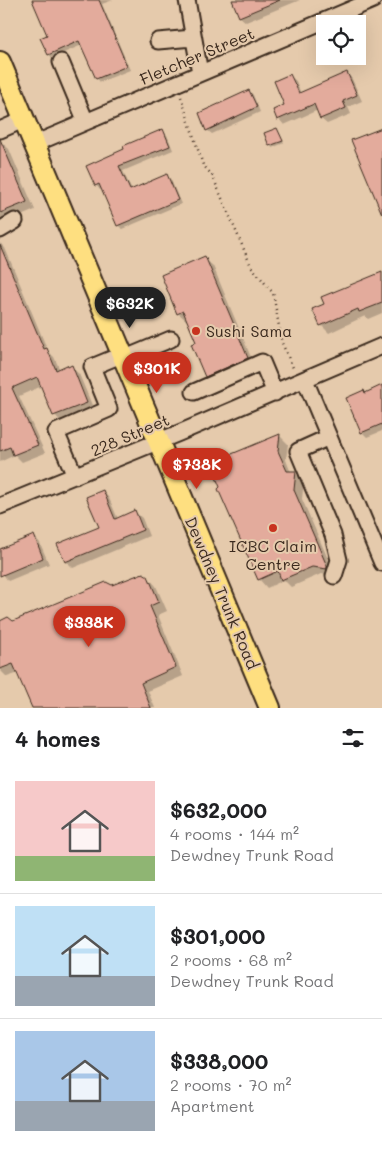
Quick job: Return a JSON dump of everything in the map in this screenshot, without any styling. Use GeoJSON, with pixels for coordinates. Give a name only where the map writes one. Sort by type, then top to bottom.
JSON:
{"type":"FeatureCollection","features":[{"type":"Feature","properties":{"kind":"main road","name":"Dewdney Trunk Road"},"geometry":{"type":"LineString","coordinates":[[0,62],[270,708]]}},
{"type":"Feature","properties":{"kind":"street"},"geometry":{"type":"LineString","coordinates":[[187,0],[200,73]]}},
{"type":"Feature","properties":{"kind":"street","name":"Fletcher Street"},"geometry":{"type":"LineString","coordinates":[[34,144],[374,0]]}},
{"type":"Feature","properties":{"kind":"street"},"geometry":{"type":"LineString","coordinates":[[158,41],[193,38]]}},
{"type":"Feature","properties":{"kind":"street"},"geometry":{"type":"LineString","coordinates":[[61,62],[86,122]]}},
{"type":"Feature","properties":{"kind":"street"},"geometry":{"type":"LineString","coordinates":[[0,130],[23,120]]}},
{"type":"Feature","properties":{"kind":"street"},"geometry":{"type":"LineString","coordinates":[[0,230],[15,221]]}},
{"type":"Feature","properties":{"kind":"street"},"geometry":{"type":"LineString","coordinates":[[75,476],[56,432],[110,409],[92,367],[171,339]]}},
{"type":"Feature","properties":{"kind":"street","name":"228 Street"},"geometry":{"type":"LineString","coordinates":[[0,506],[275,393],[382,346]]}},
{"type":"Feature","properties":{"kind":"street"},"geometry":{"type":"LineString","coordinates":[[194,392],[262,362],[275,393]]}},
{"type":"Feature","properties":{"kind":"street"},"geometry":{"type":"LineString","coordinates":[[302,381],[329,437],[382,563]]}},
{"type":"Feature","properties":{"kind":"street"},"geometry":{"type":"LineString","coordinates":[[329,437],[298,451],[333,535],[339,560],[334,576]]}},
{"type":"Feature","properties":{"kind":"path"},"geometry":{"type":"LineString","coordinates":[[175,84],[203,165],[212,176],[251,266],[273,293],[282,343],[302,381]]}},
{"type":"Feature","properties":{"kind":"building"},"geometry":{"type":"Polygon","coordinates":[[[32,0],[99,0],[127,66],[96,79],[79,41],[48,55],[40,38],[47,35],[32,0]]]}},
{"type":"Feature","properties":{"kind":"building"},"geometry":{"type":"Polygon","coordinates":[[[232,0],[280,0],[239,17],[232,0]]]}},
{"type":"Feature","properties":{"kind":"building"},"geometry":{"type":"Polygon","coordinates":[[[347,72],[357,95],[343,101],[346,108],[320,119],[314,104],[277,120],[273,110],[284,105],[274,81],[290,74],[299,93],[347,72]]]}},
{"type":"Feature","properties":{"kind":"building"},"geometry":{"type":"Polygon","coordinates":[[[249,90],[257,107],[206,131],[199,113],[249,90]]]}},
{"type":"Feature","properties":{"kind":"building"},"geometry":{"type":"Polygon","coordinates":[[[277,128],[283,141],[269,146],[264,133],[277,128]]]}},
{"type":"Feature","properties":{"kind":"building"},"geometry":{"type":"Polygon","coordinates":[[[382,128],[382,214],[351,140],[382,128]]]}},
{"type":"Feature","properties":{"kind":"building"},"geometry":{"type":"Polygon","coordinates":[[[163,129],[170,146],[119,166],[130,190],[167,174],[178,200],[117,226],[99,184],[95,186],[86,166],[124,149],[123,146],[163,129]]]}},
{"type":"Feature","properties":{"kind":"building"},"geometry":{"type":"Polygon","coordinates":[[[0,139],[27,202],[0,213],[0,139]]]}},
{"type":"Feature","properties":{"kind":"building"},"geometry":{"type":"Polygon","coordinates":[[[0,245],[44,349],[47,348],[56,370],[72,365],[87,403],[53,416],[37,377],[12,388],[38,445],[13,455],[10,447],[0,451],[0,245]]]}},
{"type":"Feature","properties":{"kind":"building"},"geometry":{"type":"Polygon","coordinates":[[[205,256],[248,358],[205,377],[191,344],[196,342],[183,311],[177,314],[161,275],[205,256]]]}},
{"type":"Feature","properties":{"kind":"building"},"geometry":{"type":"Polygon","coordinates":[[[382,272],[382,303],[359,312],[358,309],[320,326],[312,309],[324,304],[321,297],[382,272]]]}},
{"type":"Feature","properties":{"kind":"building"},"geometry":{"type":"Polygon","coordinates":[[[382,385],[382,424],[361,433],[346,398],[364,390],[365,393],[382,385]]]}},
{"type":"Feature","properties":{"kind":"building","name":"ICBC Claim Centre"},"geometry":{"type":"Polygon","coordinates":[[[280,434],[278,451],[287,471],[296,471],[294,490],[327,569],[312,567],[281,580],[278,571],[258,580],[218,489],[220,487],[215,475],[220,473],[222,458],[280,434]]]}},
{"type":"Feature","properties":{"kind":"building"},"geometry":{"type":"Polygon","coordinates":[[[103,490],[115,519],[135,510],[143,530],[65,562],[57,544],[99,527],[86,497],[103,490]]]}},
{"type":"Feature","properties":{"kind":"building"},"geometry":{"type":"Polygon","coordinates":[[[34,535],[43,558],[0,576],[0,549],[34,535]]]}},
{"type":"Feature","properties":{"kind":"building"},"geometry":{"type":"Polygon","coordinates":[[[143,573],[148,576],[159,602],[150,606],[176,667],[141,683],[151,708],[32,708],[13,664],[0,669],[0,621],[8,617],[13,621],[106,582],[112,585],[143,573]]]}},
{"type":"Feature","properties":{"kind":"place","name":"Sushi Sama"},"geometry":{"type":"Point","coordinates":[196,331]}},
{"type":"Feature","properties":{"kind":"place","name":"ICBC Claim Centre"},"geometry":{"type":"Point","coordinates":[273,528]}}]}
